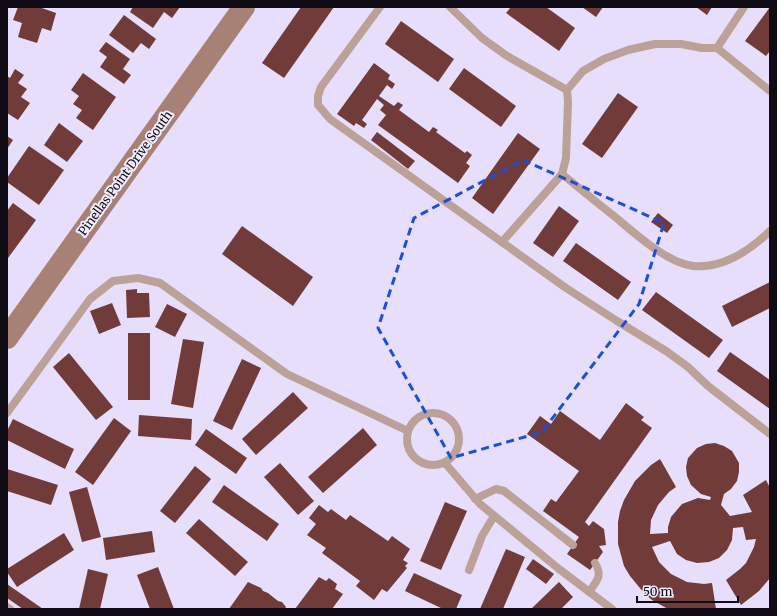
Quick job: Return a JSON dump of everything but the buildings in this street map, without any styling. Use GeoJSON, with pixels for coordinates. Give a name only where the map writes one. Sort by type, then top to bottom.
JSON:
{"type":"FeatureCollection","features":[{"type":"Feature","properties":{"kind":"street","name":"Pinellas Point Drive South"},"geometry":{"type":"LineString","coordinates":[[7,338],[244,7]]}},
{"type":"Feature","properties":{"kind":"lane"},"geometry":{"type":"LineString","coordinates":[[380,7],[321,87],[318,96],[318,105],[330,119],[458,209],[566,288],[666,351],[688,367],[708,386],[770,434]]}},
{"type":"Feature","properties":{"kind":"lane"},"geometry":{"type":"LineString","coordinates":[[450,7],[482,38],[507,56],[567,90]]}},
{"type":"Feature","properties":{"kind":"lane"},"geometry":{"type":"LineString","coordinates":[[717,48],[744,7]]}},
{"type":"Feature","properties":{"kind":"lane"},"geometry":{"type":"LineString","coordinates":[[502,242],[562,174],[566,158],[567,90],[583,71],[604,59],[628,50],[655,44],[681,44],[702,48],[717,48],[770,91]]}},
{"type":"Feature","properties":{"kind":"lane"},"geometry":{"type":"LineString","coordinates":[[562,174],[647,243],[678,262],[692,266],[709,266],[735,258],[756,244],[770,231]]}},
{"type":"Feature","properties":{"kind":"lane"},"geometry":{"type":"LineString","coordinates":[[7,413],[90,299],[113,281],[138,278],[160,283],[287,374],[408,431]]}},
{"type":"Feature","properties":{"kind":"lane"},"geometry":{"type":"LineString","coordinates":[[432,412],[442,414],[451,419],[457,427],[460,437],[459,448],[453,457],[445,463],[435,466],[425,465],[416,459],[409,451],[407,441],[408,431],[413,422],[421,415],[432,412]]}},
{"type":"Feature","properties":{"kind":"lane"},"geometry":{"type":"LineString","coordinates":[[445,463],[480,504],[612,609]]}},
{"type":"Feature","properties":{"kind":"lane"},"geometry":{"type":"LineString","coordinates":[[475,499],[496,489],[504,491],[573,545]]}},
{"type":"Feature","properties":{"kind":"lane"},"geometry":{"type":"LineString","coordinates":[[469,570],[482,536],[494,516]]}},
{"type":"Feature","properties":{"kind":"lane"},"geometry":{"type":"LineString","coordinates":[[589,592],[598,579],[600,570],[595,563]]}},
{"type":"Feature","properties":{"kind":"highlighted area"},"geometry":{"type":"Polygon","coordinates":[[[523,160],[664,223],[639,304],[542,432],[451,458],[378,328],[414,218],[523,160]]]}}]}
